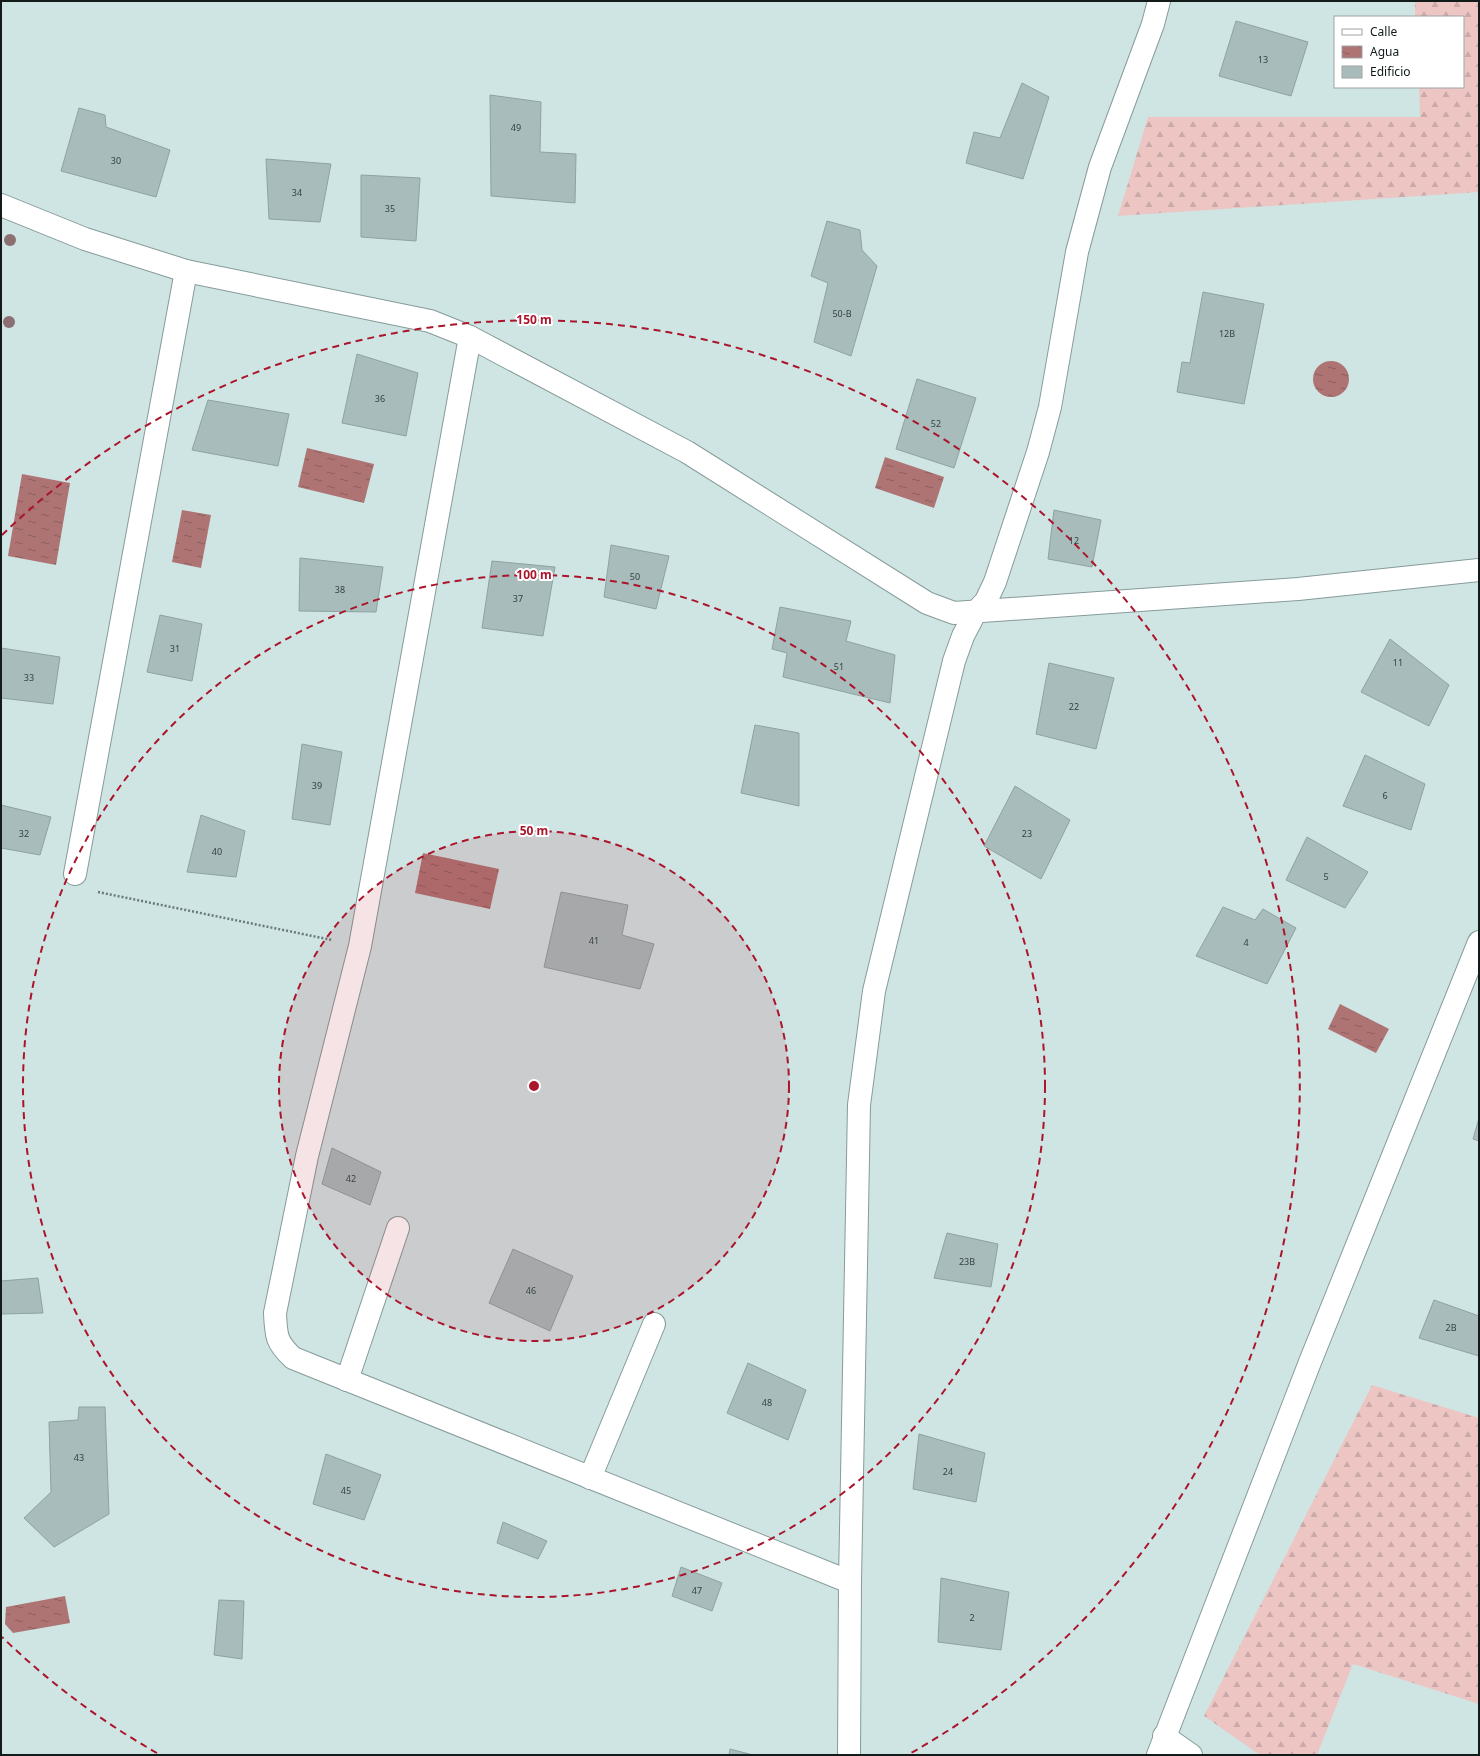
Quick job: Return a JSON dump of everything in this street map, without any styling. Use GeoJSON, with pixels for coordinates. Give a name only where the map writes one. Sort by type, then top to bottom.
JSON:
{"type":"FeatureCollection","features":[{"type":"Feature","properties":{"kind":"street"},"geometry":{"type":"LineString","coordinates":[[849,1755],[850,1582],[859,1105],[874,991],[954,661],[963,636],[974,613],[986,601],[995,582],[1038,452],[1050,407],[1077,252],[1100,167],[1159,1]]}},
{"type":"Feature","properties":{"kind":"street"},"geometry":{"type":"LineString","coordinates":[[1,205],[85,239],[186,272],[430,322],[470,337],[687,452],[927,603],[954,613],[974,613],[1298,589],[1479,570]]}},
{"type":"Feature","properties":{"kind":"street"},"geometry":{"type":"LineString","coordinates":[[75,874],[186,272]]}},
{"type":"Feature","properties":{"kind":"street"},"geometry":{"type":"LineString","coordinates":[[470,337],[360,946],[308,1156],[275,1313],[276,1332],[282,1347],[293,1358],[850,1582]]}},
{"type":"Feature","properties":{"kind":"street"},"geometry":{"type":"LineString","coordinates":[[1191,1755],[1161,1745],[1310,1362],[1479,942]]}},
{"type":"Feature","properties":{"kind":"street"},"geometry":{"type":"LineString","coordinates":[[347,1380],[398,1228]]}},
{"type":"Feature","properties":{"kind":"street"},"geometry":{"type":"LineString","coordinates":[[590,1478],[654,1324]]}},
{"type":"Feature","properties":{"kind":"path"},"geometry":{"type":"LineString","coordinates":[[75,874],[99,893],[360,946]]}},
{"type":"Feature","properties":{"kind":"green space"},"geometry":{"type":"Polygon","coordinates":[[[1415,1],[1479,1],[1479,192],[1118,216],[1148,117],[1420,117],[1419,88],[1464,88],[1464,16],[1415,16],[1415,1]]]}},
{"type":"Feature","properties":{"kind":"green space"},"geometry":{"type":"Polygon","coordinates":[[[1372,1385],[1479,1418],[1479,1704],[1353,1664],[1317,1755],[1260,1755],[1204,1716],[1372,1385]]]}},
{"type":"Feature","properties":{"kind":"water"},"geometry":{"type":"Polygon","coordinates":[[[1335,361],[1344,366],[1348,372],[1348,386],[1344,392],[1335,397],[1327,397],[1318,392],[1314,386],[1313,375],[1318,366],[1324,362],[1335,361]]]}},
{"type":"Feature","properties":{"kind":"water"},"geometry":{"type":"Polygon","coordinates":[[[307,448],[374,464],[364,503],[298,487],[307,448]]]}},
{"type":"Feature","properties":{"kind":"water"},"geometry":{"type":"Polygon","coordinates":[[[885,457],[944,477],[934,508],[875,488],[885,457]]]}},
{"type":"Feature","properties":{"kind":"water"},"geometry":{"type":"Polygon","coordinates":[[[22,474],[70,483],[56,565],[8,556],[22,474]]]}},
{"type":"Feature","properties":{"kind":"water"},"geometry":{"type":"Polygon","coordinates":[[[182,510],[211,515],[201,568],[172,562],[182,510]]]}},
{"type":"Feature","properties":{"kind":"water"},"geometry":{"type":"Polygon","coordinates":[[[423,853],[499,869],[490,909],[415,893],[423,853]]]}},
{"type":"Feature","properties":{"kind":"water"},"geometry":{"type":"Polygon","coordinates":[[[1340,1004],[1389,1029],[1376,1053],[1328,1029],[1340,1004]]]}},
{"type":"Feature","properties":{"kind":"water"},"geometry":{"type":"Polygon","coordinates":[[[65,1596],[70,1623],[13,1633],[5,1624],[6,1607],[65,1596]]]}},
{"type":"Feature","properties":{"kind":"building"},"geometry":{"type":"Polygon","coordinates":[[[1236,21],[1308,42],[1291,96],[1219,76],[1236,21]]]}},
{"type":"Feature","properties":{"kind":"building"},"geometry":{"type":"Polygon","coordinates":[[[1022,83],[1049,97],[1023,179],[966,163],[974,132],[1000,138],[1022,83]]]}},
{"type":"Feature","properties":{"kind":"building"},"geometry":{"type":"Polygon","coordinates":[[[490,95],[541,102],[540,152],[576,154],[575,203],[491,196],[490,95]]]}},
{"type":"Feature","properties":{"kind":"building"},"geometry":{"type":"Polygon","coordinates":[[[79,108],[105,115],[106,127],[170,150],[156,197],[61,171],[79,108]]]}},
{"type":"Feature","properties":{"kind":"building"},"geometry":{"type":"Polygon","coordinates":[[[266,159],[331,164],[320,222],[269,219],[266,159]]]}},
{"type":"Feature","properties":{"kind":"building"},"geometry":{"type":"Polygon","coordinates":[[[361,175],[420,178],[416,241],[361,237],[361,175]]]}},
{"type":"Feature","properties":{"kind":"building"},"geometry":{"type":"Polygon","coordinates":[[[827,221],[860,230],[862,250],[877,266],[851,356],[814,342],[828,283],[811,276],[827,221]]]}},
{"type":"Feature","properties":{"kind":"building"},"geometry":{"type":"Polygon","coordinates":[[[1203,292],[1264,304],[1244,404],[1177,392],[1182,362],[1190,363],[1203,292]]]}},
{"type":"Feature","properties":{"kind":"building"},"geometry":{"type":"Polygon","coordinates":[[[357,354],[418,373],[406,436],[342,423],[357,354]]]}},
{"type":"Feature","properties":{"kind":"building"},"geometry":{"type":"Polygon","coordinates":[[[917,379],[976,398],[954,468],[896,449],[917,379]]]}},
{"type":"Feature","properties":{"kind":"building"},"geometry":{"type":"Polygon","coordinates":[[[208,400],[289,414],[278,466],[192,450],[208,400]]]}},
{"type":"Feature","properties":{"kind":"building"},"geometry":{"type":"Polygon","coordinates":[[[1054,510],[1101,520],[1092,567],[1048,559],[1054,510]]]}},
{"type":"Feature","properties":{"kind":"building"},"geometry":{"type":"Polygon","coordinates":[[[611,545],[669,556],[656,609],[604,597],[611,545]]]}},
{"type":"Feature","properties":{"kind":"building"},"geometry":{"type":"Polygon","coordinates":[[[300,558],[383,567],[376,612],[299,611],[300,558]]]}},
{"type":"Feature","properties":{"kind":"building"},"geometry":{"type":"Polygon","coordinates":[[[492,561],[555,567],[543,636],[482,628],[492,561]]]}},
{"type":"Feature","properties":{"kind":"building"},"geometry":{"type":"Polygon","coordinates":[[[780,607],[851,621],[846,641],[895,655],[890,703],[783,677],[787,653],[772,649],[780,607]]]}},
{"type":"Feature","properties":{"kind":"building"},"geometry":{"type":"Polygon","coordinates":[[[160,615],[202,624],[192,681],[147,672],[160,615]]]}},
{"type":"Feature","properties":{"kind":"building"},"geometry":{"type":"Polygon","coordinates":[[[1390,639],[1449,685],[1429,726],[1361,692],[1390,639]]]}},
{"type":"Feature","properties":{"kind":"building"},"geometry":{"type":"Polygon","coordinates":[[[1,648],[60,657],[53,704],[1,698],[1,648]]]}},
{"type":"Feature","properties":{"kind":"building"},"geometry":{"type":"Polygon","coordinates":[[[1049,663],[1114,678],[1096,749],[1036,734],[1049,663]]]}},
{"type":"Feature","properties":{"kind":"building"},"geometry":{"type":"Polygon","coordinates":[[[755,725],[799,733],[799,806],[741,793],[755,725]]]}},
{"type":"Feature","properties":{"kind":"building"},"geometry":{"type":"Polygon","coordinates":[[[302,744],[342,752],[330,825],[292,819],[302,744]]]}},
{"type":"Feature","properties":{"kind":"building"},"geometry":{"type":"Polygon","coordinates":[[[1365,755],[1425,784],[1411,830],[1343,806],[1365,755]]]}},
{"type":"Feature","properties":{"kind":"building"},"geometry":{"type":"Polygon","coordinates":[[[1015,786],[1070,820],[1041,879],[984,846],[1015,786]]]}},
{"type":"Feature","properties":{"kind":"building"},"geometry":{"type":"Polygon","coordinates":[[[1,805],[51,817],[40,855],[1,848],[1,805]]]}},
{"type":"Feature","properties":{"kind":"building"},"geometry":{"type":"Polygon","coordinates":[[[201,815],[245,831],[236,877],[187,872],[201,815]]]}},
{"type":"Feature","properties":{"kind":"building"},"geometry":{"type":"Polygon","coordinates":[[[1307,837],[1368,872],[1345,908],[1286,880],[1307,837]]]}},
{"type":"Feature","properties":{"kind":"building"},"geometry":{"type":"Polygon","coordinates":[[[561,892],[628,905],[622,935],[654,944],[640,989],[544,967],[561,892]]]}},
{"type":"Feature","properties":{"kind":"building"},"geometry":{"type":"Polygon","coordinates":[[[1223,907],[1255,920],[1263,909],[1296,928],[1267,984],[1196,956],[1223,907]]]}},
{"type":"Feature","properties":{"kind":"building"},"geometry":{"type":"Polygon","coordinates":[[[1479,1118],[1479,1141],[1473,1139],[1479,1118]]]}},
{"type":"Feature","properties":{"kind":"building"},"geometry":{"type":"Polygon","coordinates":[[[332,1148],[381,1172],[370,1205],[322,1184],[332,1148]]]}},
{"type":"Feature","properties":{"kind":"building"},"geometry":{"type":"Polygon","coordinates":[[[947,1233],[998,1244],[991,1287],[934,1278],[947,1233]]]}},
{"type":"Feature","properties":{"kind":"building"},"geometry":{"type":"Polygon","coordinates":[[[513,1249],[573,1276],[550,1331],[489,1303],[513,1249]]]}},
{"type":"Feature","properties":{"kind":"building"},"geometry":{"type":"Polygon","coordinates":[[[38,1278],[43,1313],[1,1314],[1,1281],[38,1278]]]}},
{"type":"Feature","properties":{"kind":"building"},"geometry":{"type":"Polygon","coordinates":[[[1434,1300],[1479,1316],[1479,1356],[1419,1338],[1434,1300]]]}},
{"type":"Feature","properties":{"kind":"building"},"geometry":{"type":"Polygon","coordinates":[[[748,1363],[806,1390],[788,1440],[727,1413],[748,1363]]]}},
{"type":"Feature","properties":{"kind":"building"},"geometry":{"type":"Polygon","coordinates":[[[79,1407],[105,1407],[109,1514],[54,1547],[24,1518],[51,1492],[49,1422],[78,1420],[79,1407]]]}},
{"type":"Feature","properties":{"kind":"building"},"geometry":{"type":"Polygon","coordinates":[[[919,1434],[985,1453],[976,1502],[913,1489],[919,1434]]]}},
{"type":"Feature","properties":{"kind":"building"},"geometry":{"type":"Polygon","coordinates":[[[326,1454],[381,1475],[364,1520],[313,1504],[326,1454]]]}},
{"type":"Feature","properties":{"kind":"building"},"geometry":{"type":"Polygon","coordinates":[[[503,1522],[547,1541],[538,1559],[497,1543],[503,1522]]]}},
{"type":"Feature","properties":{"kind":"building"},"geometry":{"type":"Polygon","coordinates":[[[681,1567],[722,1583],[712,1611],[672,1596],[681,1567]]]}},
{"type":"Feature","properties":{"kind":"building"},"geometry":{"type":"Polygon","coordinates":[[[941,1578],[1009,1592],[1001,1650],[938,1642],[941,1578]]]}},
{"type":"Feature","properties":{"kind":"building"},"geometry":{"type":"Polygon","coordinates":[[[219,1600],[244,1601],[242,1659],[214,1655],[219,1600]]]}},
{"type":"Feature","properties":{"kind":"building"},"geometry":{"type":"Polygon","coordinates":[[[730,1749],[753,1755],[729,1755],[730,1749]]]}}]}
